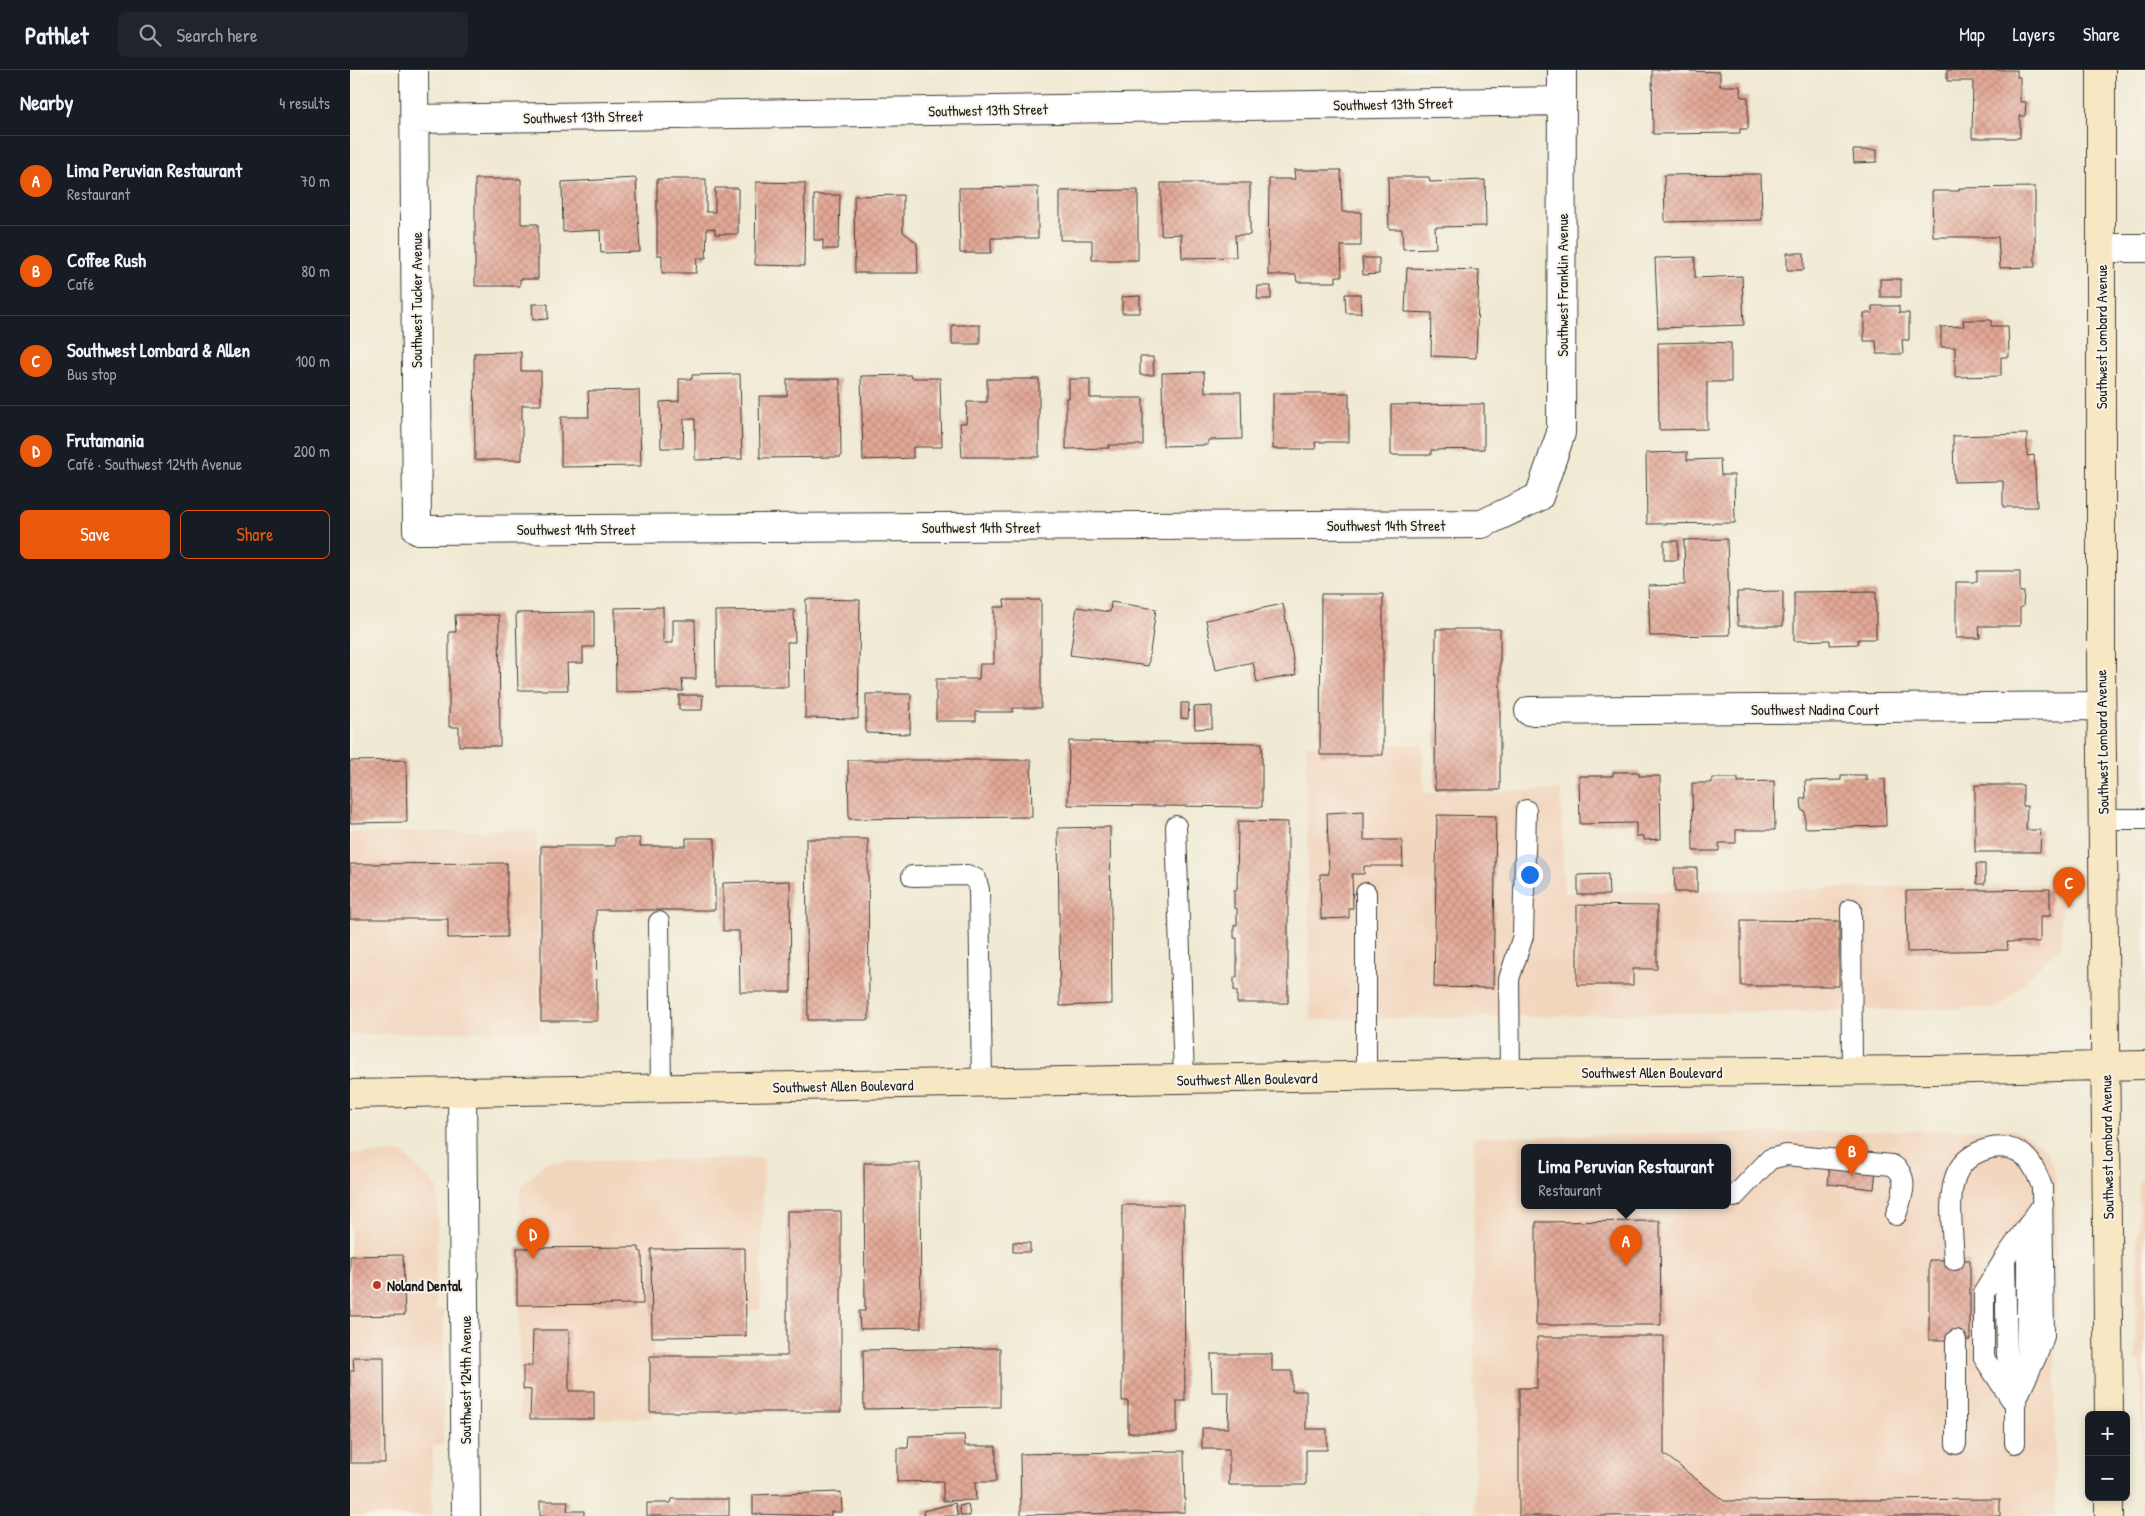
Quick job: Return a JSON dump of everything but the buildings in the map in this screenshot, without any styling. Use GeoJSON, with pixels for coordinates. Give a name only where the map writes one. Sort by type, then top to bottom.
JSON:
{"type":"FeatureCollection","features":[{"type":"Feature","properties":{"kind":"main road","name":"Southwest Lombard Avenue"},"geometry":{"type":"LineString","coordinates":[[2102,70],[2101,706],[2109,1411]]}},
{"type":"Feature","properties":{"kind":"main road","name":"Southwest Allen Boulevard"},"geometry":{"type":"LineString","coordinates":[[350,1094],[1510,1073],[2106,1067],[2145,1065]]}},
{"type":"Feature","properties":{"kind":"main road"},"geometry":{"type":"LineString","coordinates":[[2109,1501],[2109,1516]]}},
{"type":"Feature","properties":{"kind":"street","name":"Southwest Tucker Avenue"},"geometry":{"type":"LineString","coordinates":[[414,70],[417,530]]}},
{"type":"Feature","properties":{"kind":"street","name":"Southwest Franklin Avenue"},"geometry":{"type":"LineString","coordinates":[[1539,497],[1561,432],[1562,70]]}},
{"type":"Feature","properties":{"kind":"street","name":"Southwest 13th Street"},"geometry":{"type":"LineString","coordinates":[[414,120],[1562,101]]}},
{"type":"Feature","properties":{"kind":"street"},"geometry":{"type":"LineString","coordinates":[[2101,248],[2145,248]]}},
{"type":"Feature","properties":{"kind":"street","name":"Southwest 14th Street"},"geometry":{"type":"LineString","coordinates":[[417,530],[1482,524],[1539,497]]}},
{"type":"Feature","properties":{"kind":"street","name":"Southwest Nadina Court"},"geometry":{"type":"LineString","coordinates":[[1529,711],[2101,706]]}},
{"type":"Feature","properties":{"kind":"street","name":"Southwest 124th Avenue"},"geometry":{"type":"LineString","coordinates":[[462,1093],[466,1516]]}},
{"type":"Feature","properties":{"kind":"lane"},"geometry":{"type":"LineString","coordinates":[[1510,1073],[1509,979],[1523,936],[1526,810]]}},
{"type":"Feature","properties":{"kind":"lane"},"geometry":{"type":"LineString","coordinates":[[2103,819],[2145,819]]}},
{"type":"Feature","properties":{"kind":"lane"},"geometry":{"type":"LineString","coordinates":[[1176,826],[1184,1080]]}},
{"type":"Feature","properties":{"kind":"lane"},"geometry":{"type":"LineString","coordinates":[[912,876],[967,875],[976,879],[979,890],[982,1083]]}},
{"type":"Feature","properties":{"kind":"lane"},"geometry":{"type":"LineString","coordinates":[[1366,893],[1366,1076]]}},
{"type":"Feature","properties":{"kind":"lane"},"geometry":{"type":"LineString","coordinates":[[1851,909],[1852,1070]]}},
{"type":"Feature","properties":{"kind":"lane"},"geometry":{"type":"LineString","coordinates":[[659,922],[661,1089]]}},
{"type":"Feature","properties":{"kind":"lane"},"geometry":{"type":"LineString","coordinates":[[1954,1260],[1953,1187],[1956,1174],[1963,1162],[1975,1154],[1988,1149],[2015,1150],[2037,1172],[2042,1187],[2044,1336],[2039,1352],[2015,1404]]}},
{"type":"Feature","properties":{"kind":"lane"},"geometry":{"type":"LineString","coordinates":[[1734,1197],[1770,1160],[1786,1155],[1892,1165],[1900,1170],[1904,1178],[1903,1195],[1896,1215]]}},
{"type":"Feature","properties":{"kind":"lane"},"geometry":{"type":"LineString","coordinates":[[2015,1443],[2015,1404],[2007,1355],[2005,1258],[2043,1204]]}},
{"type":"Feature","properties":{"kind":"lane"},"geometry":{"type":"LineString","coordinates":[[2027,1226],[2027,1375]]}},
{"type":"Feature","properties":{"kind":"lane"},"geometry":{"type":"LineString","coordinates":[[1956,1340],[1956,1444]]}},
{"type":"Feature","properties":{"kind":"shaded area"},"geometry":{"type":"Polygon","coordinates":[[[1422,744],[1424,793],[1561,790],[1564,893],[2061,884],[2061,945],[1999,1008],[1310,1020],[1306,745],[1422,744]]]}},
{"type":"Feature","properties":{"kind":"shaded area"},"geometry":{"type":"Polygon","coordinates":[[[537,830],[539,1031],[350,1034],[350,833],[537,830]]]}},
{"type":"Feature","properties":{"kind":"shaded area"},"geometry":{"type":"Polygon","coordinates":[[[2012,1129],[2026,1135],[2046,1150],[2055,1173],[2056,1184],[2055,1516],[1417,1516],[1417,1514],[1475,1514],[1473,1137],[2012,1129]]]}},
{"type":"Feature","properties":{"kind":"shaded area"},"geometry":{"type":"Polygon","coordinates":[[[403,1153],[438,1189],[435,1309],[444,1310],[443,1445],[433,1445],[432,1516],[350,1516],[350,1154],[403,1153]]]}},
{"type":"Feature","properties":{"kind":"shaded area"},"geometry":{"type":"Polygon","coordinates":[[[764,1158],[760,1310],[654,1309],[653,1418],[519,1419],[521,1187],[546,1162],[764,1158]]]}},
{"type":"Feature","properties":{"kind":"shaded area"},"geometry":{"type":"Polygon","coordinates":[[[2145,1175],[2145,1516],[2142,1516],[2141,1362],[2135,1362],[2139,1182],[2145,1175]]]}},
{"type":"Feature","properties":{"kind":"place","name":"Southwest Lombard & Allen"},"geometry":{"type":"Point","coordinates":[2069,908]}},
{"type":"Feature","properties":{"kind":"place","name":"Coffee Rush"},"geometry":{"type":"Point","coordinates":[1852,1176]}},
{"type":"Feature","properties":{"kind":"place","name":"Frutamania"},"geometry":{"type":"Point","coordinates":[533,1259]}},
{"type":"Feature","properties":{"kind":"place","name":"Lima Peruvian Restaurant"},"geometry":{"type":"Point","coordinates":[1626,1266]}},
{"type":"Feature","properties":{"kind":"place","name":"Noland Dental"},"geometry":{"type":"Point","coordinates":[377,1285]}}]}
